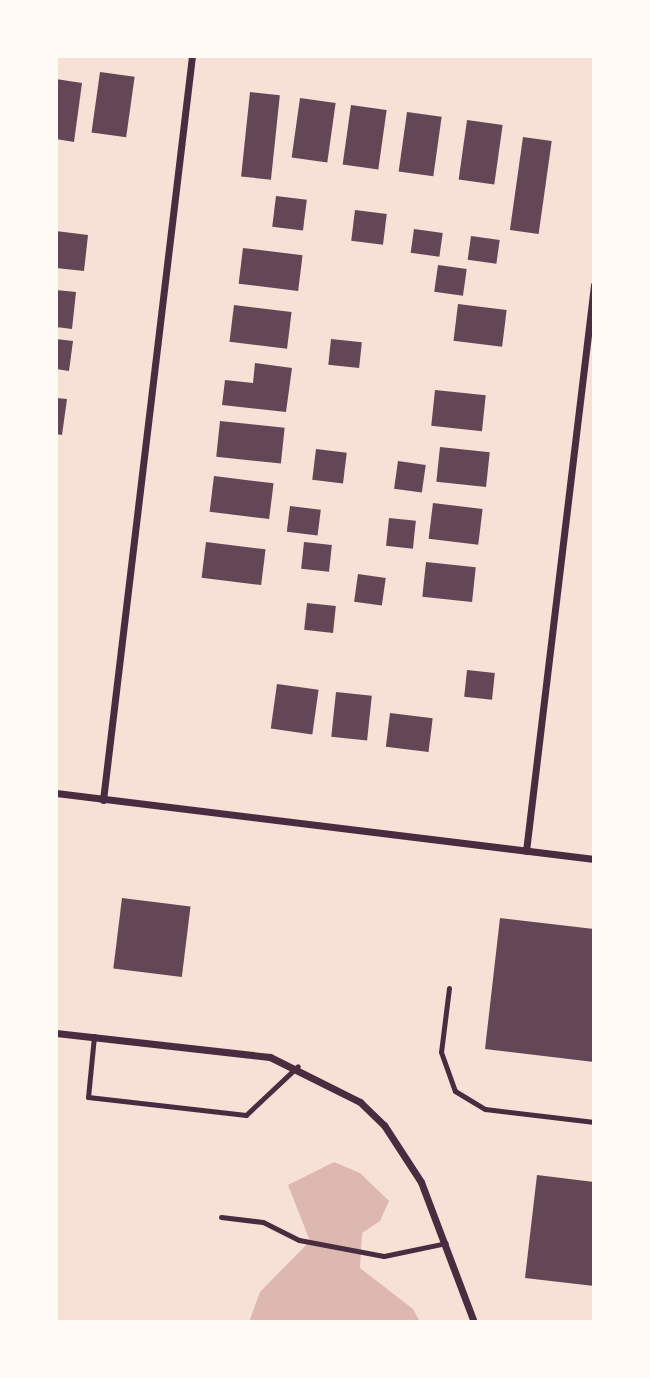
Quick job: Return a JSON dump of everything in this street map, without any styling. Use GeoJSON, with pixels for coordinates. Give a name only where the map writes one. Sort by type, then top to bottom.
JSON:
{"type":"FeatureCollection","features":[{"type":"Feature","properties":{"kind":"street"},"geometry":{"type":"LineString","coordinates":[[103,800],[192,56]]}},
{"type":"Feature","properties":{"kind":"street"},"geometry":{"type":"LineString","coordinates":[[526,851],[594,285]]}},
{"type":"Feature","properties":{"kind":"street"},"geometry":{"type":"LineString","coordinates":[[56,793],[594,859]]}},
{"type":"Feature","properties":{"kind":"street"},"geometry":{"type":"LineString","coordinates":[[56,1033],[239,1053],[298,1066],[360,1102],[384,1125],[422,1182],[474,1322]]}},
{"type":"Feature","properties":{"kind":"lane"},"geometry":{"type":"LineString","coordinates":[[449,988],[441,1052],[455,1091],[485,1109],[594,1122]]}},
{"type":"Feature","properties":{"kind":"lane"},"geometry":{"type":"LineString","coordinates":[[94,1036],[88,1097],[246,1115],[298,1066]]}},
{"type":"Feature","properties":{"kind":"lane"},"geometry":{"type":"LineString","coordinates":[[221,1217],[263,1222],[299,1240],[370,1254],[446,1243]]}},
{"type":"Feature","properties":{"kind":"shaded area"},"geometry":{"type":"Polygon","coordinates":[[[334,1162],[360,1173],[389,1201],[380,1221],[362,1233],[360,1268],[413,1309],[420,1322],[249,1322],[260,1292],[310,1241],[288,1185],[334,1162]]]}},
{"type":"Feature","properties":{"kind":"building"},"geometry":{"type":"Polygon","coordinates":[[[100,72],[135,77],[126,137],[92,132],[100,72]]]}},
{"type":"Feature","properties":{"kind":"building"},"geometry":{"type":"Polygon","coordinates":[[[56,79],[82,83],[74,142],[56,139],[56,79]]]}},
{"type":"Feature","properties":{"kind":"building"},"geometry":{"type":"Polygon","coordinates":[[[250,92],[280,95],[271,180],[241,177],[250,92]]]}},
{"type":"Feature","properties":{"kind":"building"},"geometry":{"type":"Polygon","coordinates":[[[300,98],[336,103],[327,162],[292,157],[300,98]]]}},
{"type":"Feature","properties":{"kind":"building"},"geometry":{"type":"Polygon","coordinates":[[[351,105],[387,110],[378,169],[343,164],[351,105]]]}},
{"type":"Feature","properties":{"kind":"building"},"geometry":{"type":"Polygon","coordinates":[[[407,112],[442,117],[433,176],[399,171],[407,112]]]}},
{"type":"Feature","properties":{"kind":"building"},"geometry":{"type":"Polygon","coordinates":[[[467,120],[503,125],[494,184],[459,179],[467,120]]]}},
{"type":"Feature","properties":{"kind":"building"},"geometry":{"type":"Polygon","coordinates":[[[523,137],[552,141],[539,234],[510,230],[523,137]]]}},
{"type":"Feature","properties":{"kind":"building"},"geometry":{"type":"Polygon","coordinates":[[[276,196],[307,200],[303,231],[272,227],[276,196]]]}},
{"type":"Feature","properties":{"kind":"building"},"geometry":{"type":"Polygon","coordinates":[[[355,210],[387,214],[383,245],[351,241],[355,210]]]}},
{"type":"Feature","properties":{"kind":"building"},"geometry":{"type":"Polygon","coordinates":[[[414,229],[443,233],[439,257],[411,253],[414,229]]]}},
{"type":"Feature","properties":{"kind":"building"},"geometry":{"type":"Polygon","coordinates":[[[56,231],[88,235],[84,271],[56,268],[56,231]]]}},
{"type":"Feature","properties":{"kind":"building"},"geometry":{"type":"Polygon","coordinates":[[[471,236],[500,240],[496,264],[468,260],[471,236]]]}},
{"type":"Feature","properties":{"kind":"building"},"geometry":{"type":"Polygon","coordinates":[[[243,248],[303,255],[298,291],[239,284],[243,248]]]}},
{"type":"Feature","properties":{"kind":"building"},"geometry":{"type":"Polygon","coordinates":[[[438,265],[467,269],[463,296],[434,292],[438,265]]]}},
{"type":"Feature","properties":{"kind":"building"},"geometry":{"type":"Polygon","coordinates":[[[56,290],[76,292],[72,329],[56,327],[56,290]]]}},
{"type":"Feature","properties":{"kind":"building"},"geometry":{"type":"Polygon","coordinates":[[[458,304],[507,310],[502,347],[453,341],[458,304]]]}},
{"type":"Feature","properties":{"kind":"building"},"geometry":{"type":"Polygon","coordinates":[[[234,305],[292,312],[287,349],[229,342],[234,305]]]}},
{"type":"Feature","properties":{"kind":"building"},"geometry":{"type":"Polygon","coordinates":[[[56,339],[73,341],[69,371],[56,369],[56,339]]]}},
{"type":"Feature","properties":{"kind":"building"},"geometry":{"type":"Polygon","coordinates":[[[331,339],[362,342],[359,368],[328,365],[331,339]]]}},
{"type":"Feature","properties":{"kind":"building"},"geometry":{"type":"Polygon","coordinates":[[[255,363],[292,368],[286,412],[222,405],[225,380],[253,383],[255,363]]]}},
{"type":"Feature","properties":{"kind":"building"},"geometry":{"type":"Polygon","coordinates":[[[435,390],[486,395],[482,431],[431,426],[435,390]]]}},
{"type":"Feature","properties":{"kind":"building"},"geometry":{"type":"Polygon","coordinates":[[[56,398],[67,399],[62,435],[56,434],[56,398]]]}},
{"type":"Feature","properties":{"kind":"building"},"geometry":{"type":"Polygon","coordinates":[[[220,421],[285,428],[281,464],[216,457],[220,421]]]}},
{"type":"Feature","properties":{"kind":"building"},"geometry":{"type":"Polygon","coordinates":[[[440,447],[490,452],[486,487],[436,482],[440,447]]]}},
{"type":"Feature","properties":{"kind":"building"},"geometry":{"type":"Polygon","coordinates":[[[316,449],[347,453],[343,484],[312,480],[316,449]]]}},
{"type":"Feature","properties":{"kind":"building"},"geometry":{"type":"Polygon","coordinates":[[[398,461],[426,465],[422,493],[394,489],[398,461]]]}},
{"type":"Feature","properties":{"kind":"building"},"geometry":{"type":"Polygon","coordinates":[[[214,476],[274,483],[269,519],[210,512],[214,476]]]}},
{"type":"Feature","properties":{"kind":"building"},"geometry":{"type":"Polygon","coordinates":[[[433,503],[483,509],[478,545],[429,539],[433,503]]]}},
{"type":"Feature","properties":{"kind":"building"},"geometry":{"type":"Polygon","coordinates":[[[290,506],[321,510],[318,536],[287,532],[290,506]]]}},
{"type":"Feature","properties":{"kind":"building"},"geometry":{"type":"Polygon","coordinates":[[[389,518],[416,521],[413,549],[386,546],[389,518]]]}},
{"type":"Feature","properties":{"kind":"building"},"geometry":{"type":"Polygon","coordinates":[[[206,542],[266,549],[261,585],[202,578],[206,542]]]}},
{"type":"Feature","properties":{"kind":"building"},"geometry":{"type":"Polygon","coordinates":[[[304,542],[332,545],[329,572],[301,569],[304,542]]]}},
{"type":"Feature","properties":{"kind":"building"},"geometry":{"type":"Polygon","coordinates":[[[426,562],[476,567],[472,602],[422,597],[426,562]]]}},
{"type":"Feature","properties":{"kind":"building"},"geometry":{"type":"Polygon","coordinates":[[[358,574],[386,578],[382,606],[354,602],[358,574]]]}},
{"type":"Feature","properties":{"kind":"building"},"geometry":{"type":"Polygon","coordinates":[[[307,603],[336,606],[333,633],[304,630],[307,603]]]}},
{"type":"Feature","properties":{"kind":"building"},"geometry":{"type":"Polygon","coordinates":[[[467,670],[495,673],[492,700],[464,697],[467,670]]]}},
{"type":"Feature","properties":{"kind":"building"},"geometry":{"type":"Polygon","coordinates":[[[277,684],[319,690],[312,734],[271,729],[277,684]]]}},
{"type":"Feature","properties":{"kind":"building"},"geometry":{"type":"Polygon","coordinates":[[[336,692],[372,696],[367,741],[331,737],[336,692]]]}},
{"type":"Feature","properties":{"kind":"building"},"geometry":{"type":"Polygon","coordinates":[[[390,713],[433,718],[429,752],[386,747],[390,713]]]}},
{"type":"Feature","properties":{"kind":"building"},"geometry":{"type":"Polygon","coordinates":[[[122,898],[190,906],[182,977],[113,968],[122,898]]]}},
{"type":"Feature","properties":{"kind":"building"},"geometry":{"type":"Polygon","coordinates":[[[500,918],[594,929],[594,1062],[485,1049],[500,918]]]}},
{"type":"Feature","properties":{"kind":"building"},"geometry":{"type":"Polygon","coordinates":[[[537,1175],[594,1182],[594,1286],[525,1278],[537,1175]]]}}]}
